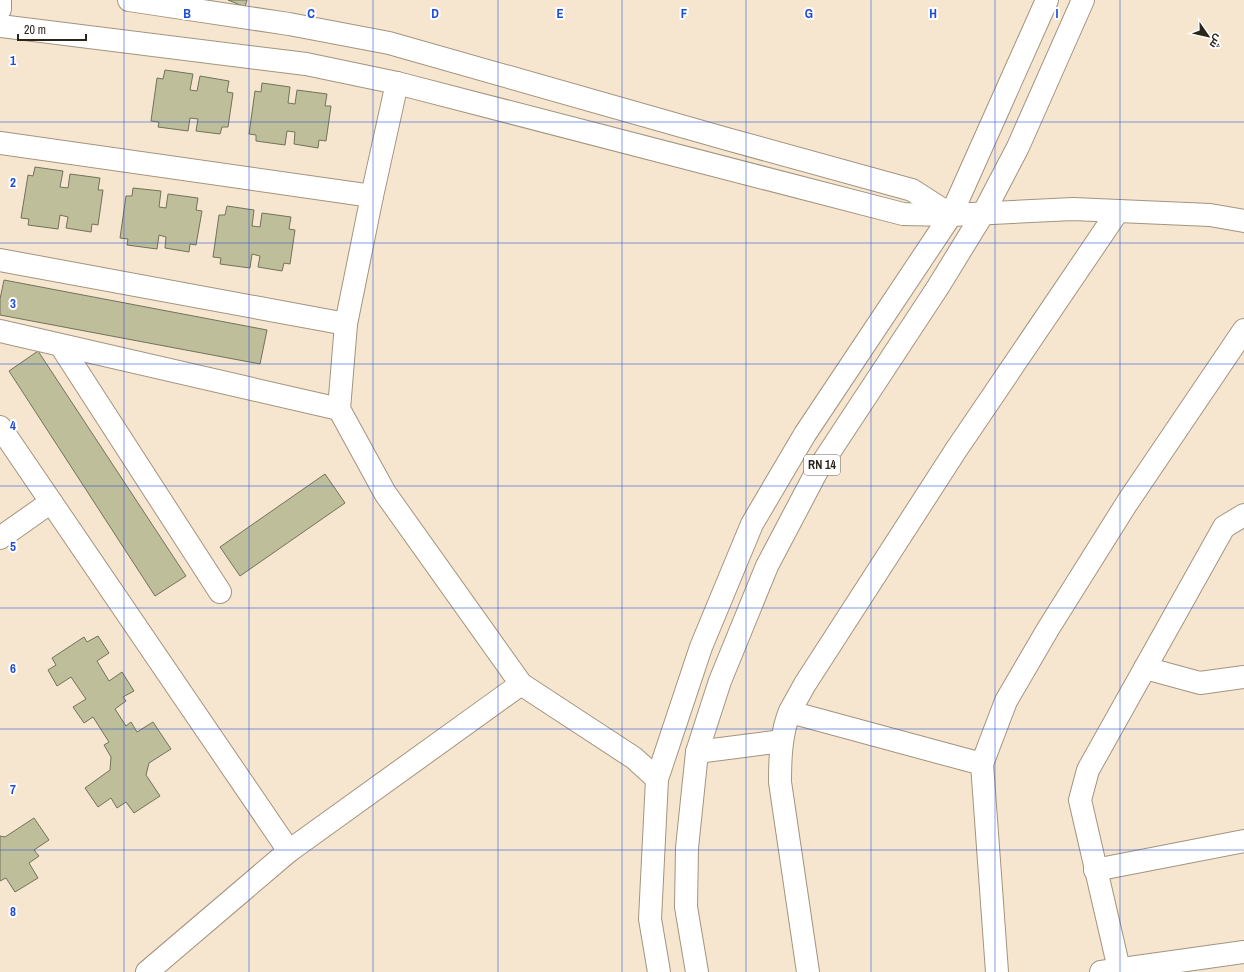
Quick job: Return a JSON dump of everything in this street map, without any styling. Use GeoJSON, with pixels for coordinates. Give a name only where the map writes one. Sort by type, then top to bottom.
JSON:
{"type":"FeatureCollection","features":[{"type":"Feature","properties":{"kind":"street"},"geometry":{"type":"LineString","coordinates":[[0,0],[0,8]]}},
{"type":"Feature","properties":{"kind":"street"},"geometry":{"type":"LineString","coordinates":[[129,0],[289,24],[389,43],[726,139],[912,190],[951,215]]}},
{"type":"Feature","properties":{"kind":"street"},"geometry":{"type":"LineString","coordinates":[[659,972],[650,919],[657,779],[701,647],[752,524],[805,434],[951,215],[1047,0]]}},
{"type":"Feature","properties":{"kind":"street","name":"RN 14"},"geometry":{"type":"LineString","coordinates":[[697,972],[686,907],[687,848],[697,752],[720,681],[767,566],[818,471],[938,287],[984,212],[1018,147],[1083,0]]}},
{"type":"Feature","properties":{"kind":"street"},"geometry":{"type":"LineString","coordinates":[[0,26],[306,64],[397,83],[902,214],[951,215],[984,212],[1073,209],[1210,215],[1244,221]]}},
{"type":"Feature","properties":{"kind":"street"},"geometry":{"type":"LineString","coordinates":[[397,83],[346,324],[340,409],[385,493],[521,684],[634,758],[657,779]]}},
{"type":"Feature","properties":{"kind":"street"},"geometry":{"type":"LineString","coordinates":[[0,143],[372,196]]}},
{"type":"Feature","properties":{"kind":"street"},"geometry":{"type":"LineString","coordinates":[[808,972],[780,782],[782,741],[790,712],[805,684],[956,450],[1118,211]]}},
{"type":"Feature","properties":{"kind":"street"},"geometry":{"type":"LineString","coordinates":[[0,260],[346,324]]}},
{"type":"Feature","properties":{"kind":"street"},"geometry":{"type":"LineString","coordinates":[[997,972],[982,764],[1006,701],[1048,629],[1127,503],[1244,330]]}},
{"type":"Feature","properties":{"kind":"street"},"geometry":{"type":"LineString","coordinates":[[0,331],[340,409]]}},
{"type":"Feature","properties":{"kind":"street"},"geometry":{"type":"LineString","coordinates":[[61,346],[220,592]]}},
{"type":"Feature","properties":{"kind":"street"},"geometry":{"type":"LineString","coordinates":[[0,427],[289,851]]}},
{"type":"Feature","properties":{"kind":"street"},"geometry":{"type":"LineString","coordinates":[[0,538],[51,502]]}},
{"type":"Feature","properties":{"kind":"street"},"geometry":{"type":"LineString","coordinates":[[1244,515],[1224,528],[1088,770],[1080,800],[1095,870],[1110,971],[1244,952]]}},
{"type":"Feature","properties":{"kind":"street"},"geometry":{"type":"LineString","coordinates":[[1145,668],[1200,684],[1244,677]]}},
{"type":"Feature","properties":{"kind":"street"},"geometry":{"type":"LineString","coordinates":[[147,972],[289,851],[521,684]]}},
{"type":"Feature","properties":{"kind":"street"},"geometry":{"type":"LineString","coordinates":[[790,712],[982,764]]}},
{"type":"Feature","properties":{"kind":"street"},"geometry":{"type":"LineString","coordinates":[[697,752],[782,741]]}},
{"type":"Feature","properties":{"kind":"street"},"geometry":{"type":"LineString","coordinates":[[1095,870],[1244,841]]}},
{"type":"Feature","properties":{"kind":"building"},"geometry":{"type":"Polygon","coordinates":[[[228,0],[247,0],[245,7],[228,0]]]}},
{"type":"Feature","properties":{"kind":"building"},"geometry":{"type":"Polygon","coordinates":[[[165,70],[193,74],[190,90],[197,91],[200,76],[229,81],[227,92],[233,93],[228,127],[222,127],[220,134],[196,131],[198,119],[190,118],[188,131],[158,127],[159,122],[151,121],[157,78],[163,79],[165,70]]]}},
{"type":"Feature","properties":{"kind":"building"},"geometry":{"type":"Polygon","coordinates":[[[262,83],[290,87],[288,103],[295,104],[297,90],[327,94],[325,106],[331,106],[326,141],[319,140],[318,148],[294,144],[295,132],[287,131],[285,145],[256,141],[256,135],[249,134],[255,91],[261,92],[262,83]]]}},
{"type":"Feature","properties":{"kind":"building"},"geometry":{"type":"Polygon","coordinates":[[[35,167],[63,171],[60,187],[68,188],[70,174],[100,178],[98,190],[103,190],[98,225],[92,224],[91,232],[66,228],[68,217],[60,215],[58,229],[28,225],[29,219],[21,218],[28,175],[33,176],[35,167]]]}},
{"type":"Feature","properties":{"kind":"building"},"geometry":{"type":"Polygon","coordinates":[[[133,188],[161,191],[159,207],[166,208],[168,194],[198,198],[196,210],[202,211],[196,245],[190,244],[189,252],[165,248],[166,237],[159,235],[157,249],[127,245],[128,239],[120,238],[126,196],[132,196],[133,188]]]}},
{"type":"Feature","properties":{"kind":"building"},"geometry":{"type":"Polygon","coordinates":[[[227,206],[254,210],[252,226],[260,227],[262,213],[291,217],[289,229],[295,230],[290,264],[284,263],[282,271],[258,267],[260,256],[252,254],[250,268],[220,264],[221,258],[213,257],[219,215],[225,215],[227,206]]]}},
{"type":"Feature","properties":{"kind":"building"},"geometry":{"type":"Polygon","coordinates":[[[4,280],[267,330],[260,364],[0,315],[0,299],[4,280]]]}},
{"type":"Feature","properties":{"kind":"building"},"geometry":{"type":"Polygon","coordinates":[[[38,351],[186,576],[155,596],[9,371],[38,351]]]}},
{"type":"Feature","properties":{"kind":"building"},"geometry":{"type":"Polygon","coordinates":[[[325,474],[345,503],[240,576],[220,547],[325,474]]]}},
{"type":"Feature","properties":{"kind":"building"},"geometry":{"type":"Polygon","coordinates":[[[98,636],[109,653],[97,661],[109,681],[122,672],[134,691],[123,697],[126,701],[115,709],[126,726],[131,722],[137,732],[153,722],[171,749],[149,763],[146,775],[160,796],[134,813],[126,802],[117,808],[111,798],[98,807],[85,788],[110,770],[111,757],[104,745],[109,742],[93,717],[84,723],[73,707],[86,699],[71,677],[57,686],[48,670],[56,665],[52,658],[84,637],[87,642],[98,636]]]}},
{"type":"Feature","properties":{"kind":"building"},"geometry":{"type":"Polygon","coordinates":[[[34,818],[49,840],[34,850],[39,856],[29,863],[38,878],[15,892],[6,878],[0,881],[0,836],[5,837],[34,818]]]}}]}
